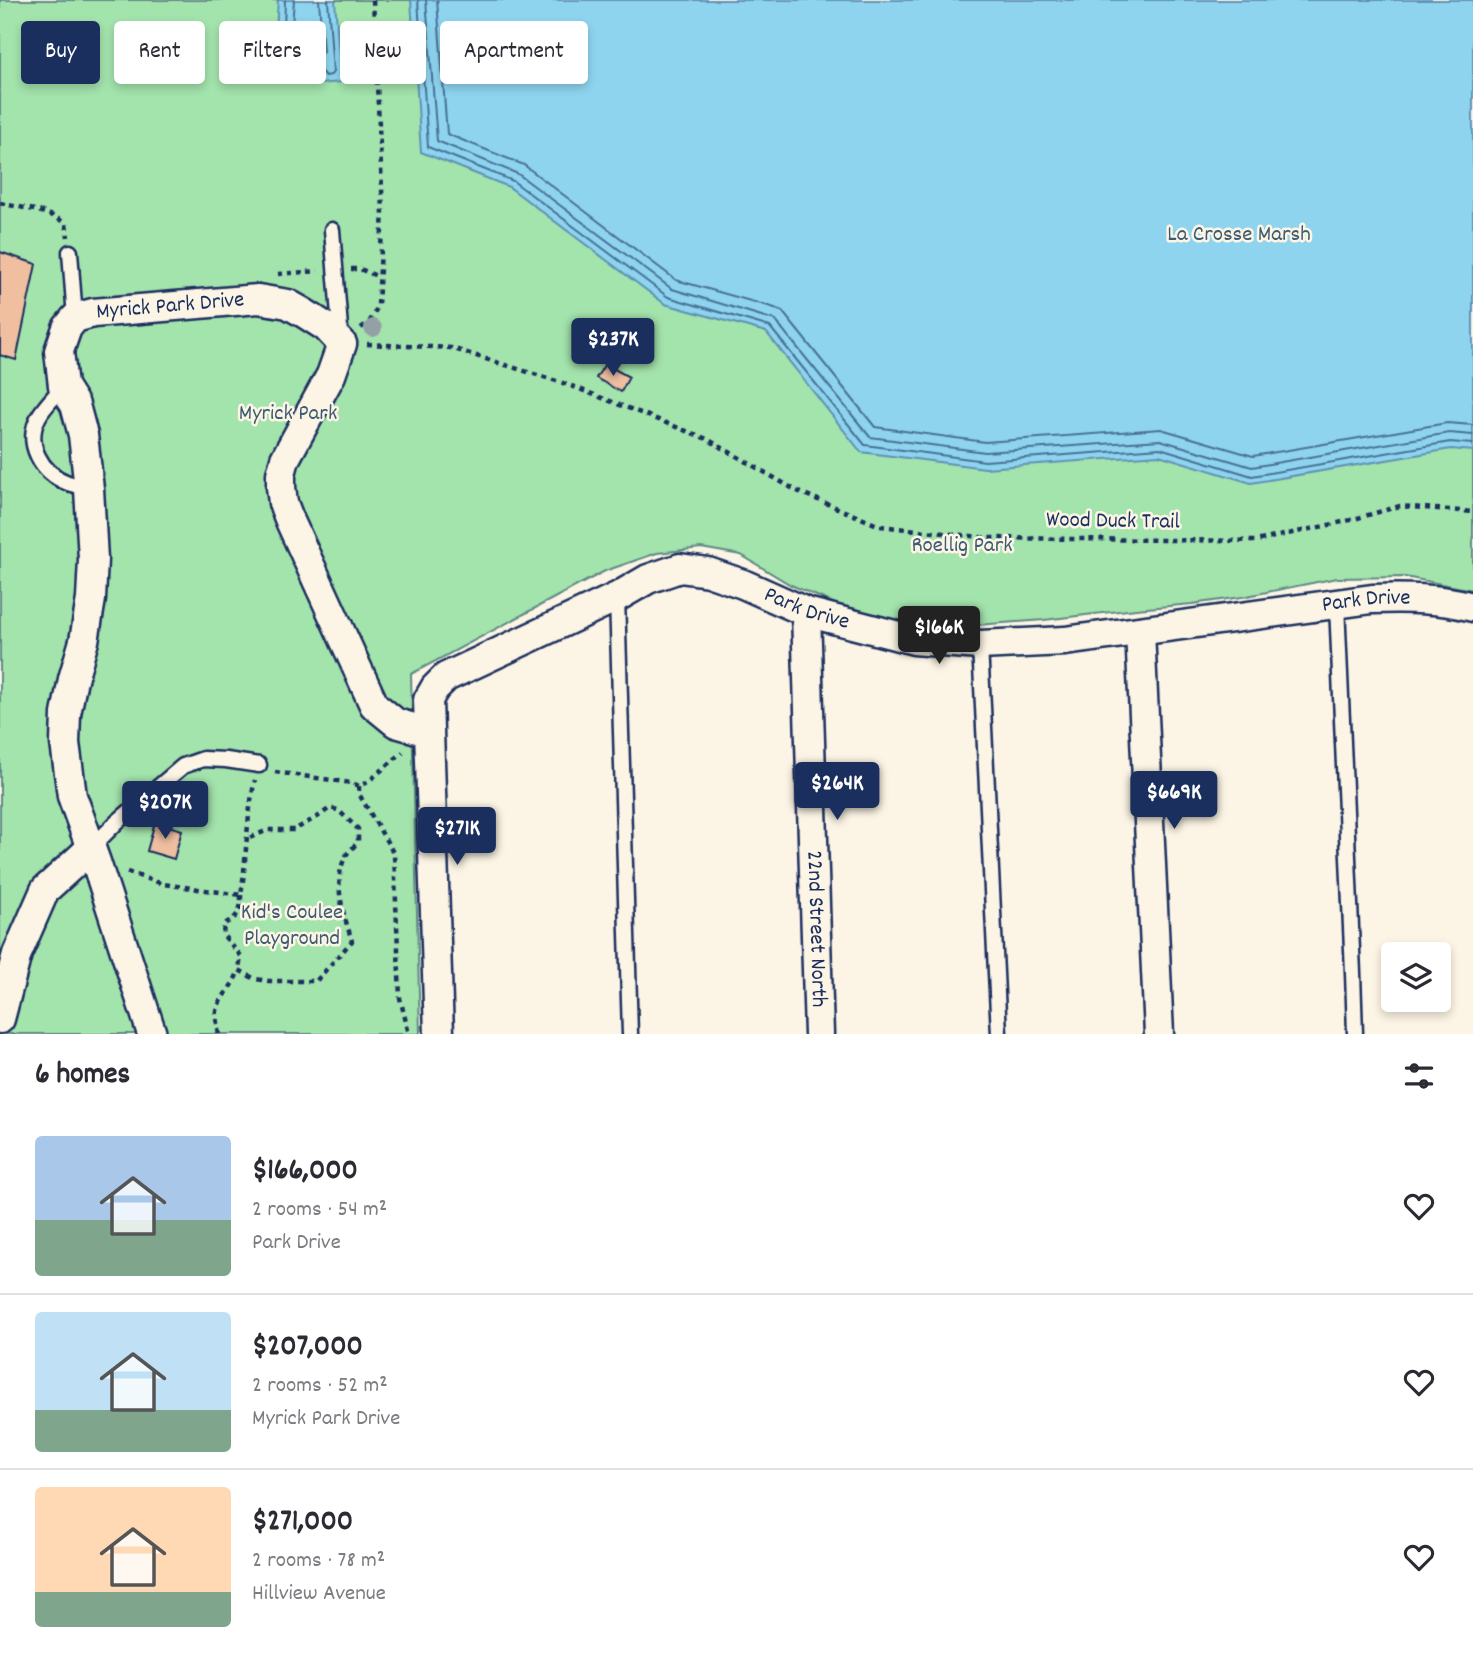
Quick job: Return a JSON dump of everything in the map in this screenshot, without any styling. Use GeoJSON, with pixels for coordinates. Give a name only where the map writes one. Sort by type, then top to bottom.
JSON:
{"type":"FeatureCollection","features":[{"type":"Feature","properties":{"kind":"street","name":"Myrick Park Drive"},"geometry":{"type":"LineString","coordinates":[[152,1034],[72,796],[65,743],[66,714],[84,641],[93,559],[89,489],[80,425],[75,405],[63,386],[59,351],[75,318],[93,313],[258,299],[288,304],[326,327],[342,344]]}},
{"type":"Feature","properties":{"kind":"street"},"geometry":{"type":"LineString","coordinates":[[342,344],[331,375],[285,459],[281,474],[283,503],[374,705],[396,723],[428,732],[439,1034]]}},
{"type":"Feature","properties":{"kind":"street","name":"Park Drive"},"geometry":{"type":"LineString","coordinates":[[428,732],[428,700],[446,677],[617,597],[648,579],[680,568],[708,572],[743,584],[806,612],[914,640],[980,645],[1065,641],[1372,599],[1410,597],[1450,601],[1473,607]]}},
{"type":"Feature","properties":{"kind":"street","name":"22nd Street North"},"geometry":{"type":"LineString","coordinates":[[806,612],[819,1034]]}},
{"type":"Feature","properties":{"kind":"street"},"geometry":{"type":"LineString","coordinates":[[1140,631],[1158,1034]]}},
{"type":"Feature","properties":{"kind":"street"},"geometry":{"type":"LineString","coordinates":[[0,1019],[17,954],[45,890],[93,855]]}},
{"type":"Feature","properties":{"kind":"lane"},"geometry":{"type":"LineString","coordinates":[[332,230],[342,344]]}},
{"type":"Feature","properties":{"kind":"lane"},"geometry":{"type":"LineString","coordinates":[[69,252],[75,318]]}},
{"type":"Feature","properties":{"kind":"lane"},"geometry":{"type":"LineString","coordinates":[[63,386],[39,415],[33,432],[34,448],[51,474],[89,489]]}},
{"type":"Feature","properties":{"kind":"lane"},"geometry":{"type":"LineString","coordinates":[[617,597],[631,1034]]}},
{"type":"Feature","properties":{"kind":"lane"},"geometry":{"type":"LineString","coordinates":[[1337,605],[1354,1034]]}},
{"type":"Feature","properties":{"kind":"lane"},"geometry":{"type":"LineString","coordinates":[[980,645],[999,1034]]}},
{"type":"Feature","properties":{"kind":"lane"},"geometry":{"type":"LineString","coordinates":[[93,855],[117,822],[183,766],[203,759],[259,765]]}},
{"type":"Feature","properties":{"kind":"path"},"geometry":{"type":"LineString","coordinates":[[342,344],[370,321],[378,306],[383,210],[373,0]]}},
{"type":"Feature","properties":{"kind":"path"},"geometry":{"type":"LineString","coordinates":[[0,203],[55,215],[66,224],[69,252]]}},
{"type":"Feature","properties":{"kind":"path"},"geometry":{"type":"LineString","coordinates":[[351,269],[360,269],[380,277]]}},
{"type":"Feature","properties":{"kind":"path","name":"Wood Duck Trail"},"geometry":{"type":"LineString","coordinates":[[342,344],[451,348],[569,385],[707,439],[797,491],[880,526],[989,538],[1256,541],[1400,506],[1473,512]]}},
{"type":"Feature","properties":{"kind":"path"},"geometry":{"type":"LineString","coordinates":[[219,1034],[216,1007],[234,983],[241,957],[223,935],[224,924],[235,919],[241,908],[251,798],[259,765],[275,772],[359,786],[368,782],[428,732]]}},
{"type":"Feature","properties":{"kind":"path"},"geometry":{"type":"LineString","coordinates":[[359,786],[359,794],[394,854],[400,999],[409,1034]]}},
{"type":"Feature","properties":{"kind":"path"},"geometry":{"type":"LineString","coordinates":[[239,970],[255,979],[269,981],[316,981],[352,941],[338,883],[346,856],[358,841],[358,829],[338,810],[330,808],[294,830],[268,830],[247,839]]}},
{"type":"Feature","properties":{"kind":"path"},"geometry":{"type":"LineString","coordinates":[[93,855],[163,884],[241,895]]}},
{"type":"Feature","properties":{"kind":"green space"},"geometry":{"type":"Polygon","coordinates":[[[0,0],[1473,0],[1473,590],[1405,577],[1337,578],[1192,604],[964,626],[887,619],[838,605],[791,585],[741,555],[701,548],[657,553],[605,571],[411,674],[420,1034],[0,1034],[0,0]]]}},
{"type":"Feature","properties":{"kind":"water"},"geometry":{"type":"Polygon","coordinates":[[[278,0],[335,0],[340,82],[326,83],[326,21],[277,21],[278,0]]]}},
{"type":"Feature","properties":{"kind":"water","name":"La Crosse Marsh"},"geometry":{"type":"Polygon","coordinates":[[[411,0],[1473,0],[1473,451],[1451,449],[1251,483],[1159,455],[985,468],[861,452],[766,332],[665,304],[509,187],[421,152],[417,84],[426,84],[426,21],[412,21],[411,0]]]}},
{"type":"Feature","properties":{"kind":"building"},"geometry":{"type":"Polygon","coordinates":[[[0,252],[36,264],[16,360],[0,355],[0,252]]]}},
{"type":"Feature","properties":{"kind":"building"},"geometry":{"type":"Polygon","coordinates":[[[605,364],[629,377],[621,392],[596,378],[605,364]]]}},
{"type":"Feature","properties":{"kind":"building"},"geometry":{"type":"Polygon","coordinates":[[[155,822],[182,830],[174,859],[147,851],[155,822]]]}},
{"type":"Feature","properties":{"kind":"park label","name":"Myrick Park"},"geometry":{"type":"Point","coordinates":[288,414]}},
{"type":"Feature","properties":{"kind":"park label","name":"Roellig Park"},"geometry":{"type":"Point","coordinates":[962,546]}},
{"type":"Feature","properties":{"kind":"park label","name":"Kid's Coulee Playground"},"geometry":{"type":"Point","coordinates":[292,926]}}]}
